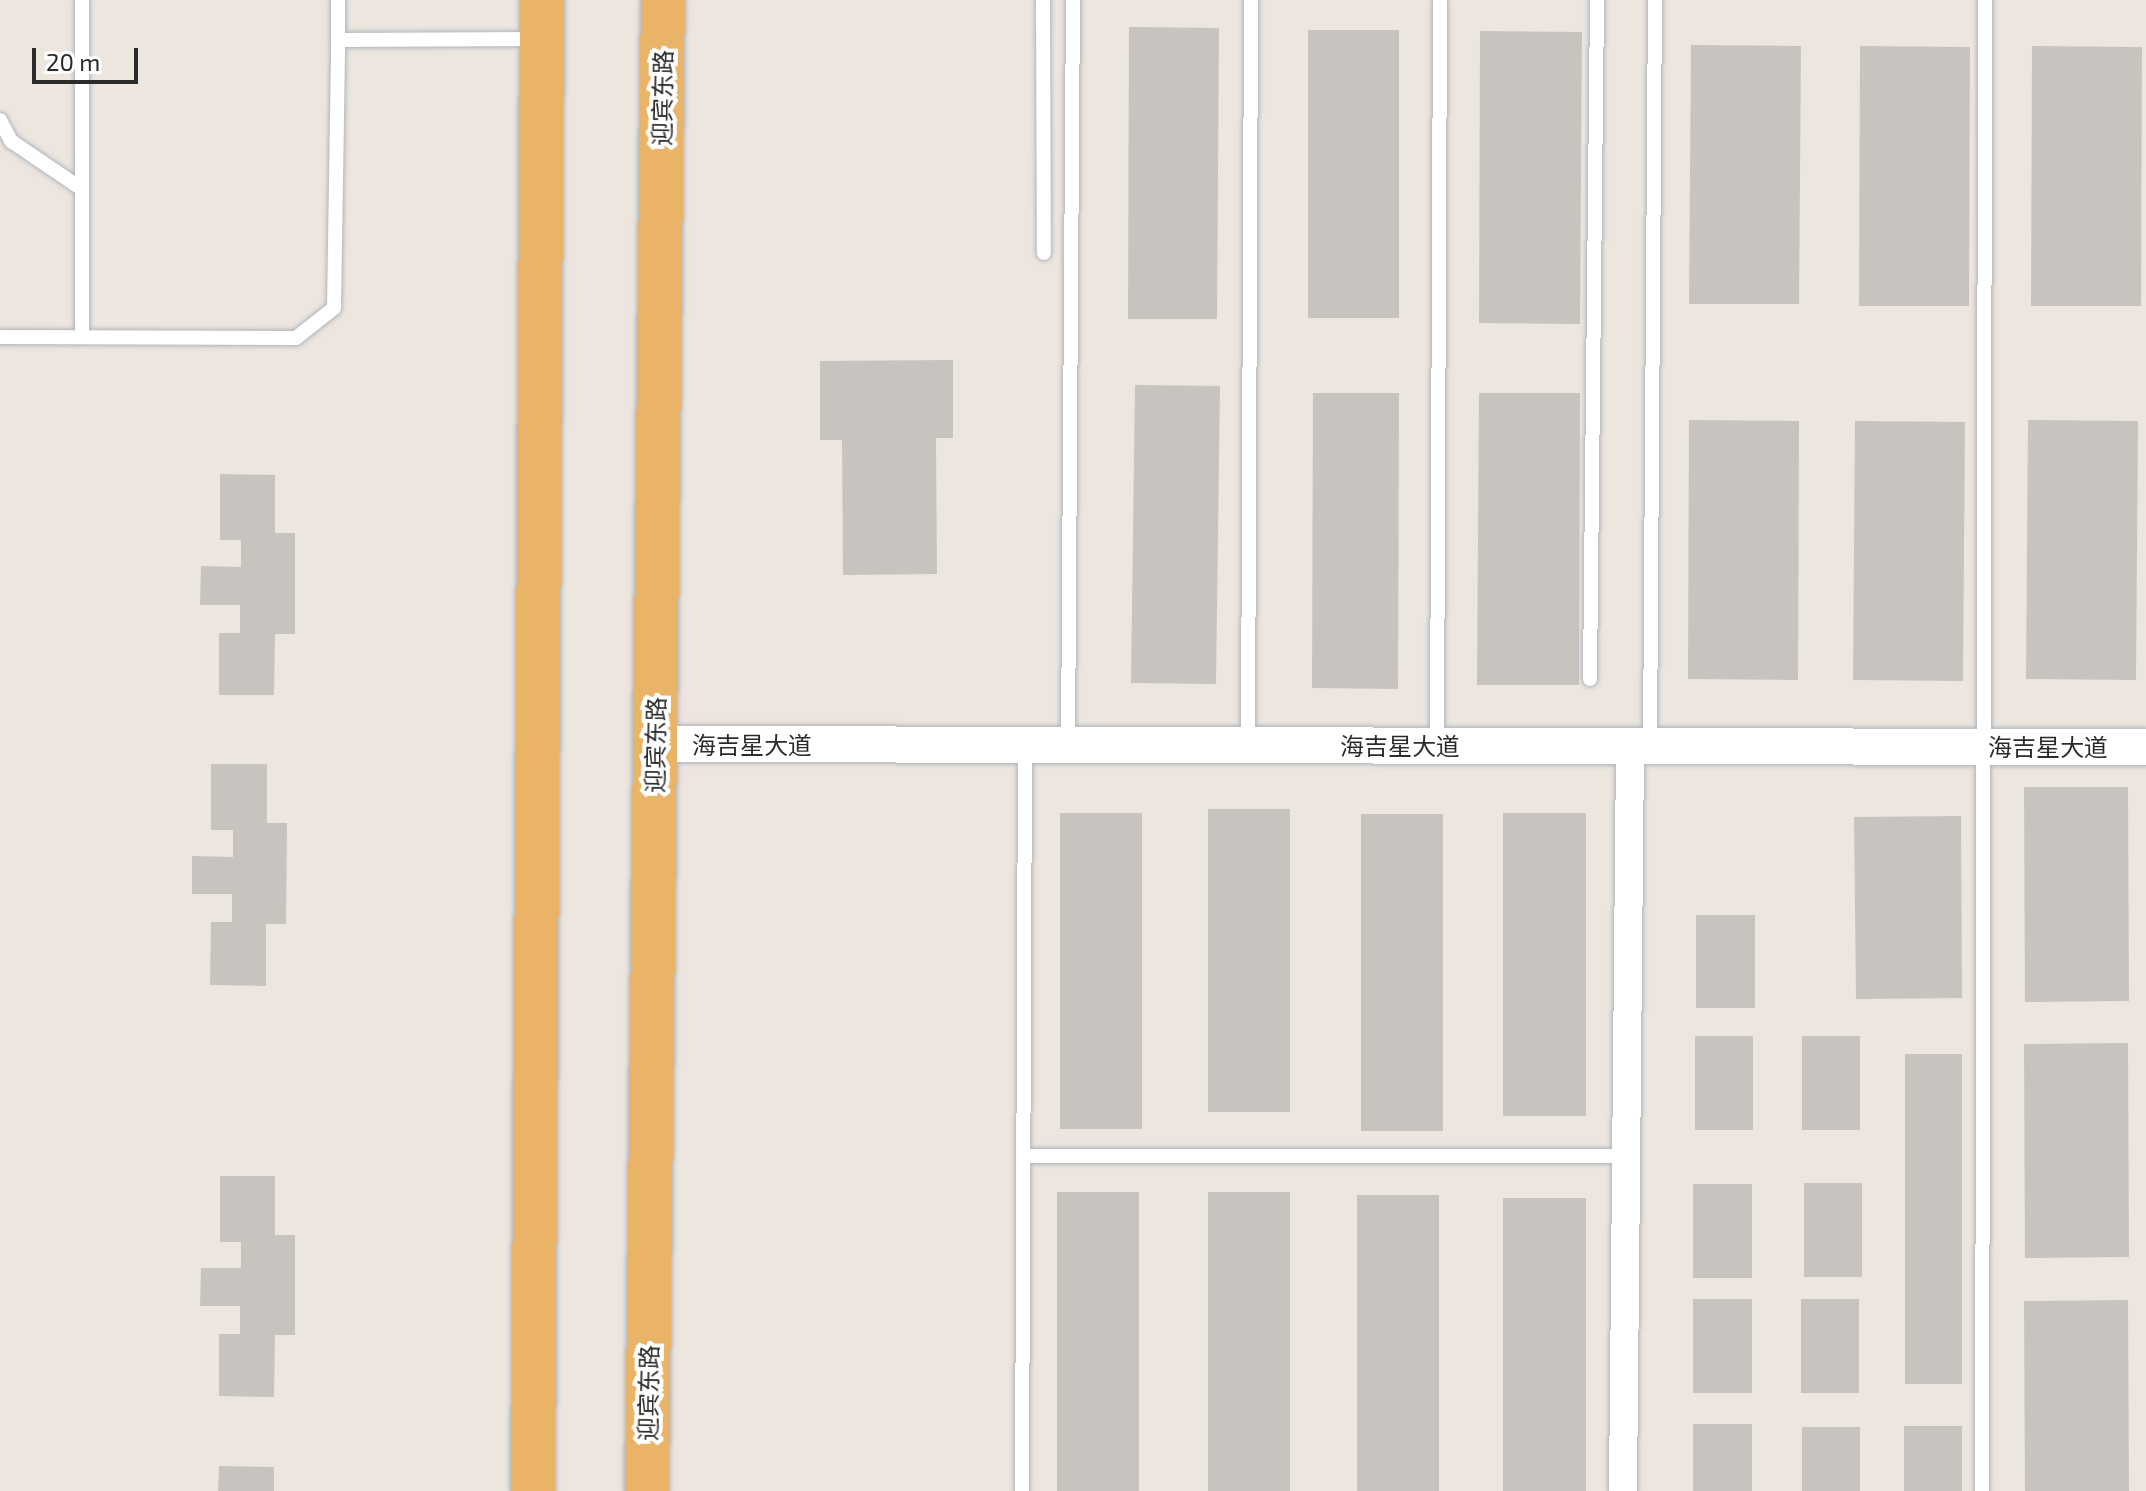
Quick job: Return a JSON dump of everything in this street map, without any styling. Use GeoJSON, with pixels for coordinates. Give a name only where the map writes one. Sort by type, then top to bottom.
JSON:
{"type":"FeatureCollection","features":[{"type":"Feature","properties":{"kind":"highway","name":"迎宾东路"},"geometry":{"type":"LineString","coordinates":[[647,1491],[663,0]]}},
{"type":"Feature","properties":{"kind":"highway"},"geometry":{"type":"LineString","coordinates":[[533,1491],[541,20]]}},
{"type":"Feature","properties":{"kind":"street","name":"海吉星大道"},"geometry":{"type":"LineString","coordinates":[[655,744],[2146,747]]}},
{"type":"Feature","properties":{"kind":"street"},"geometry":{"type":"LineString","coordinates":[[1623,1491],[1626,1156],[1640,747]]}},
{"type":"Feature","properties":{"kind":"lane"},"geometry":{"type":"LineString","coordinates":[[82,0],[82,337]]}},
{"type":"Feature","properties":{"kind":"lane"},"geometry":{"type":"LineString","coordinates":[[0,337],[296,338],[334,308],[338,0]]}},
{"type":"Feature","properties":{"kind":"lane"},"geometry":{"type":"LineString","coordinates":[[1043,0],[1044,253]]}},
{"type":"Feature","properties":{"kind":"lane"},"geometry":{"type":"LineString","coordinates":[[1068,746],[1073,0]]}},
{"type":"Feature","properties":{"kind":"lane"},"geometry":{"type":"LineString","coordinates":[[1248,746],[1251,0]]}},
{"type":"Feature","properties":{"kind":"lane"},"geometry":{"type":"LineString","coordinates":[[1437,746],[1440,0]]}},
{"type":"Feature","properties":{"kind":"lane"},"geometry":{"type":"LineString","coordinates":[[1590,679],[1597,0]]}},
{"type":"Feature","properties":{"kind":"lane"},"geometry":{"type":"LineString","coordinates":[[1640,747],[1655,0]]}},
{"type":"Feature","properties":{"kind":"lane"},"geometry":{"type":"LineString","coordinates":[[1982,1491],[1980,747],[1985,0]]}},
{"type":"Feature","properties":{"kind":"lane"},"geometry":{"type":"LineString","coordinates":[[338,40],[541,20]]}},
{"type":"Feature","properties":{"kind":"lane"},"geometry":{"type":"LineString","coordinates":[[0,120],[11,141],[82,189]]}},
{"type":"Feature","properties":{"kind":"lane"},"geometry":{"type":"LineString","coordinates":[[1022,1491],[1025,745]]}},
{"type":"Feature","properties":{"kind":"lane"},"geometry":{"type":"LineString","coordinates":[[1023,1156],[1626,1156]]}},
{"type":"Feature","properties":{"kind":"building"},"geometry":{"type":"Polygon","coordinates":[[[1129,27],[1219,28],[1217,319],[1128,319],[1129,27]]]}},
{"type":"Feature","properties":{"kind":"building"},"geometry":{"type":"Polygon","coordinates":[[[1308,30],[1399,30],[1399,318],[1308,318],[1308,30]]]}},
{"type":"Feature","properties":{"kind":"building"},"geometry":{"type":"Polygon","coordinates":[[[1480,31],[1582,32],[1580,324],[1479,323],[1480,31]]]}},
{"type":"Feature","properties":{"kind":"building"},"geometry":{"type":"Polygon","coordinates":[[[1691,45],[1801,46],[1799,304],[1689,304],[1691,45]]]}},
{"type":"Feature","properties":{"kind":"building"},"geometry":{"type":"Polygon","coordinates":[[[1860,46],[1970,47],[1969,306],[1859,306],[1860,46]]]}},
{"type":"Feature","properties":{"kind":"building"},"geometry":{"type":"Polygon","coordinates":[[[2032,46],[2142,47],[2141,306],[2031,306],[2032,46]]]}},
{"type":"Feature","properties":{"kind":"building"},"geometry":{"type":"Polygon","coordinates":[[[953,360],[953,438],[936,438],[937,574],[843,575],[842,440],[820,440],[820,361],[953,360]]]}},
{"type":"Feature","properties":{"kind":"building"},"geometry":{"type":"Polygon","coordinates":[[[1135,385],[1220,386],[1216,684],[1131,683],[1135,385]]]}},
{"type":"Feature","properties":{"kind":"building"},"geometry":{"type":"Polygon","coordinates":[[[1313,393],[1399,393],[1398,689],[1312,688],[1313,393]]]}},
{"type":"Feature","properties":{"kind":"building"},"geometry":{"type":"Polygon","coordinates":[[[1479,393],[1580,393],[1579,685],[1477,685],[1479,393]]]}},
{"type":"Feature","properties":{"kind":"building"},"geometry":{"type":"Polygon","coordinates":[[[1689,420],[1799,421],[1798,680],[1688,679],[1689,420]]]}},
{"type":"Feature","properties":{"kind":"building"},"geometry":{"type":"Polygon","coordinates":[[[2028,420],[2138,421],[2136,680],[2026,679],[2028,420]]]}},
{"type":"Feature","properties":{"kind":"building"},"geometry":{"type":"Polygon","coordinates":[[[1855,421],[1965,422],[1963,681],[1853,680],[1855,421]]]}},
{"type":"Feature","properties":{"kind":"building"},"geometry":{"type":"Polygon","coordinates":[[[220,474],[275,475],[275,533],[295,533],[295,634],[275,634],[274,695],[219,695],[219,633],[240,633],[240,605],[200,605],[201,566],[241,567],[241,540],[220,540],[220,474]]]}},
{"type":"Feature","properties":{"kind":"building"},"geometry":{"type":"Polygon","coordinates":[[[211,764],[267,764],[267,823],[287,823],[286,924],[266,924],[266,986],[210,985],[211,922],[232,922],[232,894],[192,894],[192,856],[233,857],[233,830],[211,830],[211,764]]]}},
{"type":"Feature","properties":{"kind":"building"},"geometry":{"type":"Polygon","coordinates":[[[2024,787],[2128,787],[2129,1001],[2025,1002],[2024,787]]]}},
{"type":"Feature","properties":{"kind":"building"},"geometry":{"type":"Polygon","coordinates":[[[1208,809],[1290,809],[1290,1112],[1208,1112],[1208,809]]]}},
{"type":"Feature","properties":{"kind":"building"},"geometry":{"type":"Polygon","coordinates":[[[1060,813],[1142,813],[1142,1129],[1060,1129],[1060,813]]]}},
{"type":"Feature","properties":{"kind":"building"},"geometry":{"type":"Polygon","coordinates":[[[1503,813],[1586,813],[1586,1116],[1503,1116],[1503,813]]]}},
{"type":"Feature","properties":{"kind":"building"},"geometry":{"type":"Polygon","coordinates":[[[1361,814],[1443,814],[1443,1131],[1361,1131],[1361,814]]]}},
{"type":"Feature","properties":{"kind":"building"},"geometry":{"type":"Polygon","coordinates":[[[1961,816],[1962,998],[1856,999],[1854,817],[1961,816]]]}},
{"type":"Feature","properties":{"kind":"building"},"geometry":{"type":"Polygon","coordinates":[[[1696,915],[1755,915],[1755,1008],[1696,1008],[1696,915]]]}},
{"type":"Feature","properties":{"kind":"building"},"geometry":{"type":"Polygon","coordinates":[[[1695,1036],[1753,1036],[1753,1130],[1695,1130],[1695,1036]]]}},
{"type":"Feature","properties":{"kind":"building"},"geometry":{"type":"Polygon","coordinates":[[[1802,1036],[1860,1036],[1860,1130],[1802,1130],[1802,1036]]]}},
{"type":"Feature","properties":{"kind":"building"},"geometry":{"type":"Polygon","coordinates":[[[2128,1043],[2129,1257],[2025,1258],[2024,1044],[2128,1043]]]}},
{"type":"Feature","properties":{"kind":"building"},"geometry":{"type":"Polygon","coordinates":[[[1905,1054],[1962,1054],[1962,1384],[1905,1384],[1905,1054]]]}},
{"type":"Feature","properties":{"kind":"building"},"geometry":{"type":"Polygon","coordinates":[[[220,1176],[275,1176],[275,1235],[295,1235],[295,1335],[275,1335],[274,1397],[219,1396],[219,1334],[240,1334],[240,1306],[200,1306],[201,1268],[241,1268],[241,1242],[220,1242],[220,1176]]]}},
{"type":"Feature","properties":{"kind":"building"},"geometry":{"type":"Polygon","coordinates":[[[1804,1183],[1862,1183],[1862,1277],[1804,1277],[1804,1183]]]}},
{"type":"Feature","properties":{"kind":"building"},"geometry":{"type":"Polygon","coordinates":[[[1693,1184],[1752,1184],[1752,1278],[1693,1278],[1693,1184]]]}},
{"type":"Feature","properties":{"kind":"building"},"geometry":{"type":"Polygon","coordinates":[[[1057,1192],[1139,1192],[1139,1491],[1057,1491],[1057,1192]]]}},
{"type":"Feature","properties":{"kind":"building"},"geometry":{"type":"Polygon","coordinates":[[[1208,1192],[1290,1192],[1290,1491],[1208,1491],[1208,1192]]]}},
{"type":"Feature","properties":{"kind":"building"},"geometry":{"type":"Polygon","coordinates":[[[1357,1195],[1439,1195],[1439,1491],[1357,1491],[1357,1195]]]}},
{"type":"Feature","properties":{"kind":"building"},"geometry":{"type":"Polygon","coordinates":[[[1503,1198],[1586,1198],[1586,1491],[1503,1491],[1503,1198]]]}},
{"type":"Feature","properties":{"kind":"building"},"geometry":{"type":"Polygon","coordinates":[[[1693,1299],[1752,1299],[1752,1393],[1693,1393],[1693,1299]]]}},
{"type":"Feature","properties":{"kind":"building"},"geometry":{"type":"Polygon","coordinates":[[[1801,1299],[1859,1299],[1859,1393],[1801,1393],[1801,1299]]]}},
{"type":"Feature","properties":{"kind":"building"},"geometry":{"type":"Polygon","coordinates":[[[2128,1300],[2129,1491],[2025,1491],[2024,1301],[2128,1300]]]}},
{"type":"Feature","properties":{"kind":"building"},"geometry":{"type":"Polygon","coordinates":[[[1693,1424],[1752,1424],[1752,1491],[1693,1491],[1693,1424]]]}},
{"type":"Feature","properties":{"kind":"building"},"geometry":{"type":"Polygon","coordinates":[[[1904,1426],[1962,1426],[1962,1491],[1904,1491],[1904,1426]]]}},
{"type":"Feature","properties":{"kind":"building"},"geometry":{"type":"Polygon","coordinates":[[[1802,1427],[1860,1427],[1860,1491],[1802,1491],[1802,1427]]]}},
{"type":"Feature","properties":{"kind":"building"},"geometry":{"type":"Polygon","coordinates":[[[219,1466],[274,1467],[274,1491],[218,1491],[219,1466]]]}}]}
